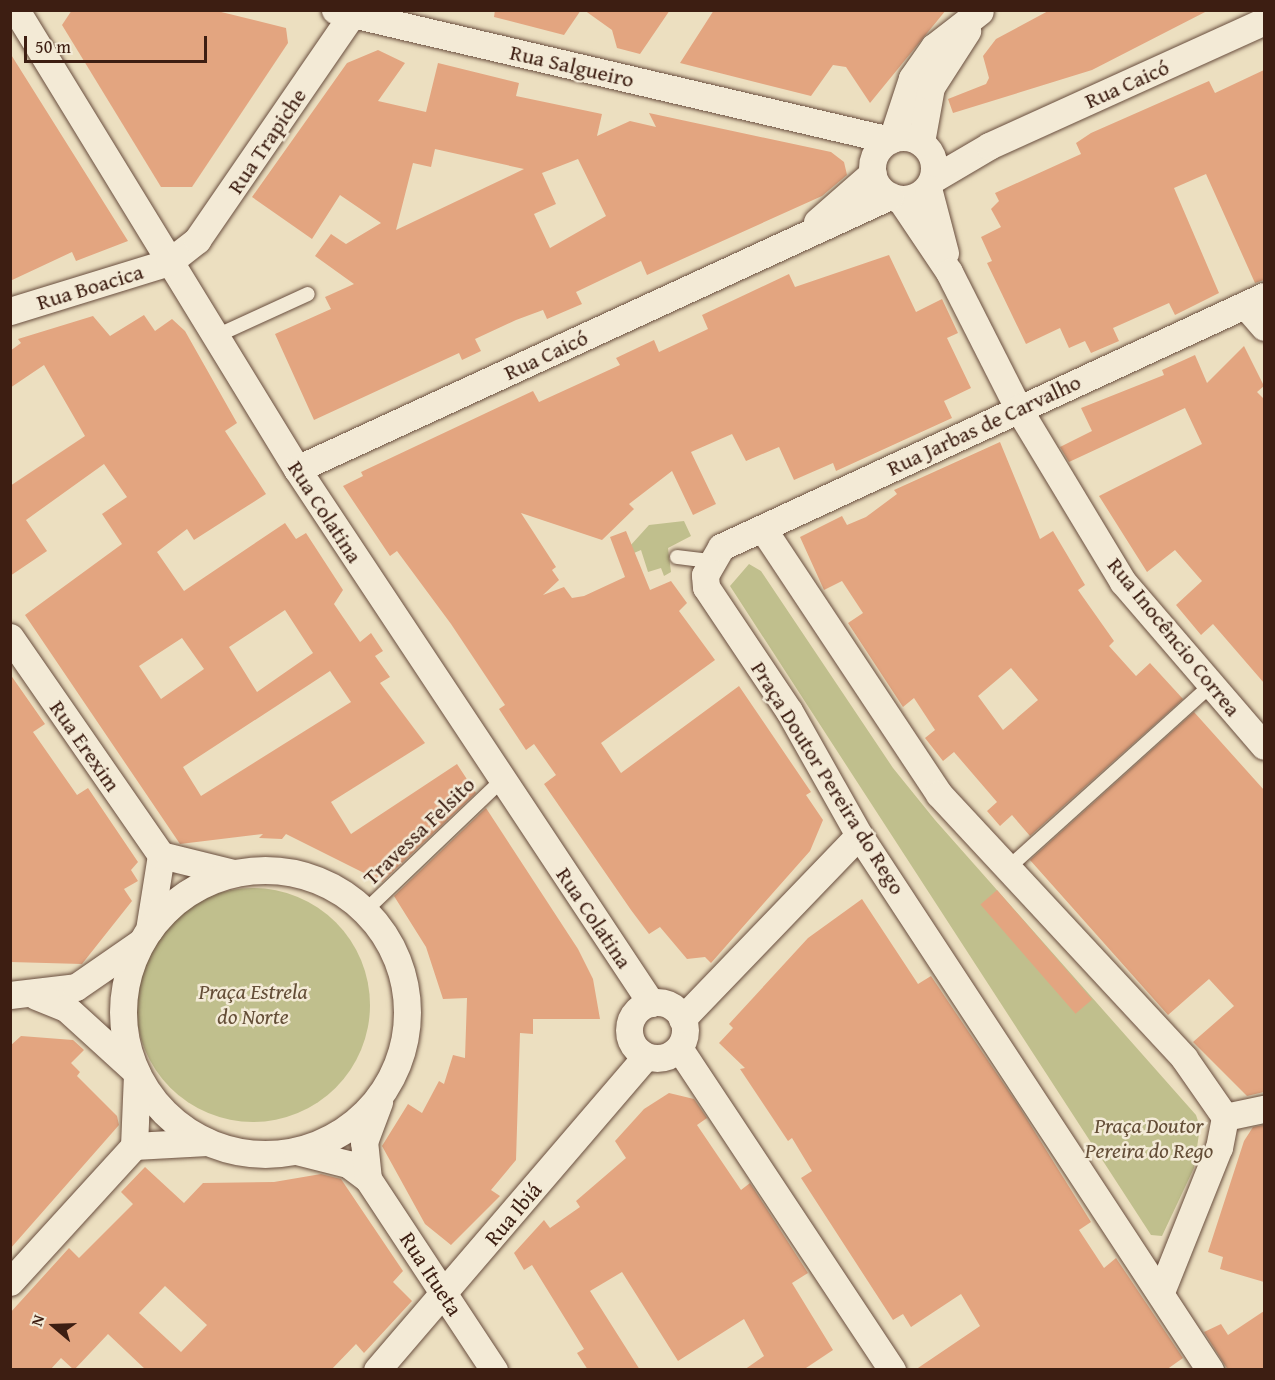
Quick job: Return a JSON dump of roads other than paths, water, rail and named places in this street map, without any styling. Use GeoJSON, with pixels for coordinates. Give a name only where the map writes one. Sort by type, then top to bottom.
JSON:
{"type":"FeatureCollection","features":[{"type":"Feature","properties":{"kind":"street","name":"Rua Colatina"},"geometry":{"type":"LineString","coordinates":[[16,10],[214,337],[297,469],[651,1004]]}},
{"type":"Feature","properties":{"kind":"street"},"geometry":{"type":"LineString","coordinates":[[925,146],[932,87],[981,11]]}},
{"type":"Feature","properties":{"kind":"street"},"geometry":{"type":"LineString","coordinates":[[883,151],[912,78],[934,47],[981,11]]}},
{"type":"Feature","properties":{"kind":"street","name":"Rua Trapiche"},"geometry":{"type":"LineString","coordinates":[[169,262],[213,221],[348,12]]}},
{"type":"Feature","properties":{"kind":"street","name":"Rua Salgueiro"},"geometry":{"type":"LineString","coordinates":[[348,12],[809,122],[883,151],[925,146]]}},
{"type":"Feature","properties":{"kind":"street","name":"Rua Caicó"},"geometry":{"type":"LineString","coordinates":[[297,469],[795,241],[930,183],[989,146],[1264,21]]}},
{"type":"Feature","properties":{"kind":"street","name":"Rua Caicó"},"geometry":{"type":"LineString","coordinates":[[925,146],[989,146]]}},
{"type":"Feature","properties":{"kind":"street","name":"Rua Inocêncio Correa"},"geometry":{"type":"LineString","coordinates":[[925,146],[930,183],[950,272]]}},
{"type":"Feature","properties":{"kind":"street","name":"Rua Caicó"},"geometry":{"type":"LineString","coordinates":[[795,241],[883,151]]}},
{"type":"Feature","properties":{"kind":"street","name":"Rua Inocêncio Correa"},"geometry":{"type":"LineString","coordinates":[[883,151],[895,198],[950,272],[1018,408],[1123,582],[1210,686],[1264,746]]}},
{"type":"Feature","properties":{"kind":"street","name":"Rua Boacica"},"geometry":{"type":"LineString","coordinates":[[10,311],[169,262]]}},
{"type":"Feature","properties":{"kind":"street"},"geometry":{"type":"LineString","coordinates":[[1255,300],[1264,327]]}},
{"type":"Feature","properties":{"kind":"street","name":"Rua Jarbas de Carvalho"},"geometry":{"type":"LineString","coordinates":[[709,561],[721,547],[1255,300]]}},
{"type":"Feature","properties":{"kind":"street"},"geometry":{"type":"LineString","coordinates":[[763,529],[912,757],[1008,868],[1184,1058],[1225,1117],[1220,1147],[1161,1292]]}},
{"type":"Feature","properties":{"kind":"street","name":"Praça Doutor Pereira do Rego"},"geometry":{"type":"LineString","coordinates":[[709,561],[706,587],[789,711],[859,835],[1161,1292],[1210,1370]]}},
{"type":"Feature","properties":{"kind":"street","name":"Rua Erexim"},"geometry":{"type":"LineString","coordinates":[[10,637],[161,855]]}},
{"type":"Feature","properties":{"kind":"street"},"geometry":{"type":"LineString","coordinates":[[859,835],[682,1019],[679,1048],[892,1370]]}},
{"type":"Feature","properties":{"kind":"street"},"geometry":{"type":"LineString","coordinates":[[10,1282],[134,1146],[136,1072],[123,1002],[146,935],[161,855],[234,873]]}},
{"type":"Feature","properties":{"kind":"street"},"geometry":{"type":"LineString","coordinates":[[263,869],[309,876],[365,911],[394,952],[406,998],[403,1044],[386,1084],[354,1123],[295,1151],[243,1153],[207,1142],[162,1110],[136,1072],[66,1008],[23,995],[96,977],[146,935],[176,901],[234,873],[263,869]]}},
{"type":"Feature","properties":{"kind":"street"},"geometry":{"type":"LineString","coordinates":[[679,1048],[663,1058],[646,1056],[633,1043],[630,1025],[639,1010],[651,1004],[673,1007],[682,1019]]}},
{"type":"Feature","properties":{"kind":"street","name":"Rua Ibiá"},"geometry":{"type":"LineString","coordinates":[[377,1370],[445,1294],[646,1056]]}},
{"type":"Feature","properties":{"kind":"street","name":"Rua Itueta"},"geometry":{"type":"LineString","coordinates":[[368,1179],[364,1142],[386,1084]]}},
{"type":"Feature","properties":{"kind":"street"},"geometry":{"type":"LineString","coordinates":[[1225,1117],[1264,1109]]}},
{"type":"Feature","properties":{"kind":"street"},"geometry":{"type":"LineString","coordinates":[[134,1146],[207,1142]]}},
{"type":"Feature","properties":{"kind":"street","name":"Rua Itueta"},"geometry":{"type":"LineString","coordinates":[[295,1151],[348,1164],[368,1179],[494,1370]]}},
{"type":"Feature","properties":{"kind":"lane"},"geometry":{"type":"LineString","coordinates":[[214,337],[308,294]]}},
{"type":"Feature","properties":{"kind":"lane"},"geometry":{"type":"LineString","coordinates":[[677,556],[709,561]]}},
{"type":"Feature","properties":{"kind":"lane"},"geometry":{"type":"LineString","coordinates":[[1008,868],[1210,686]]}},
{"type":"Feature","properties":{"kind":"lane","name":"Travessa Felsito"},"geometry":{"type":"LineString","coordinates":[[365,911],[502,780]]}},
{"type":"Feature","properties":{"kind":"park label","name":"Praça Estrela do Norte"},"geometry":{"type":"Point","coordinates":[253,1004]}}]}
